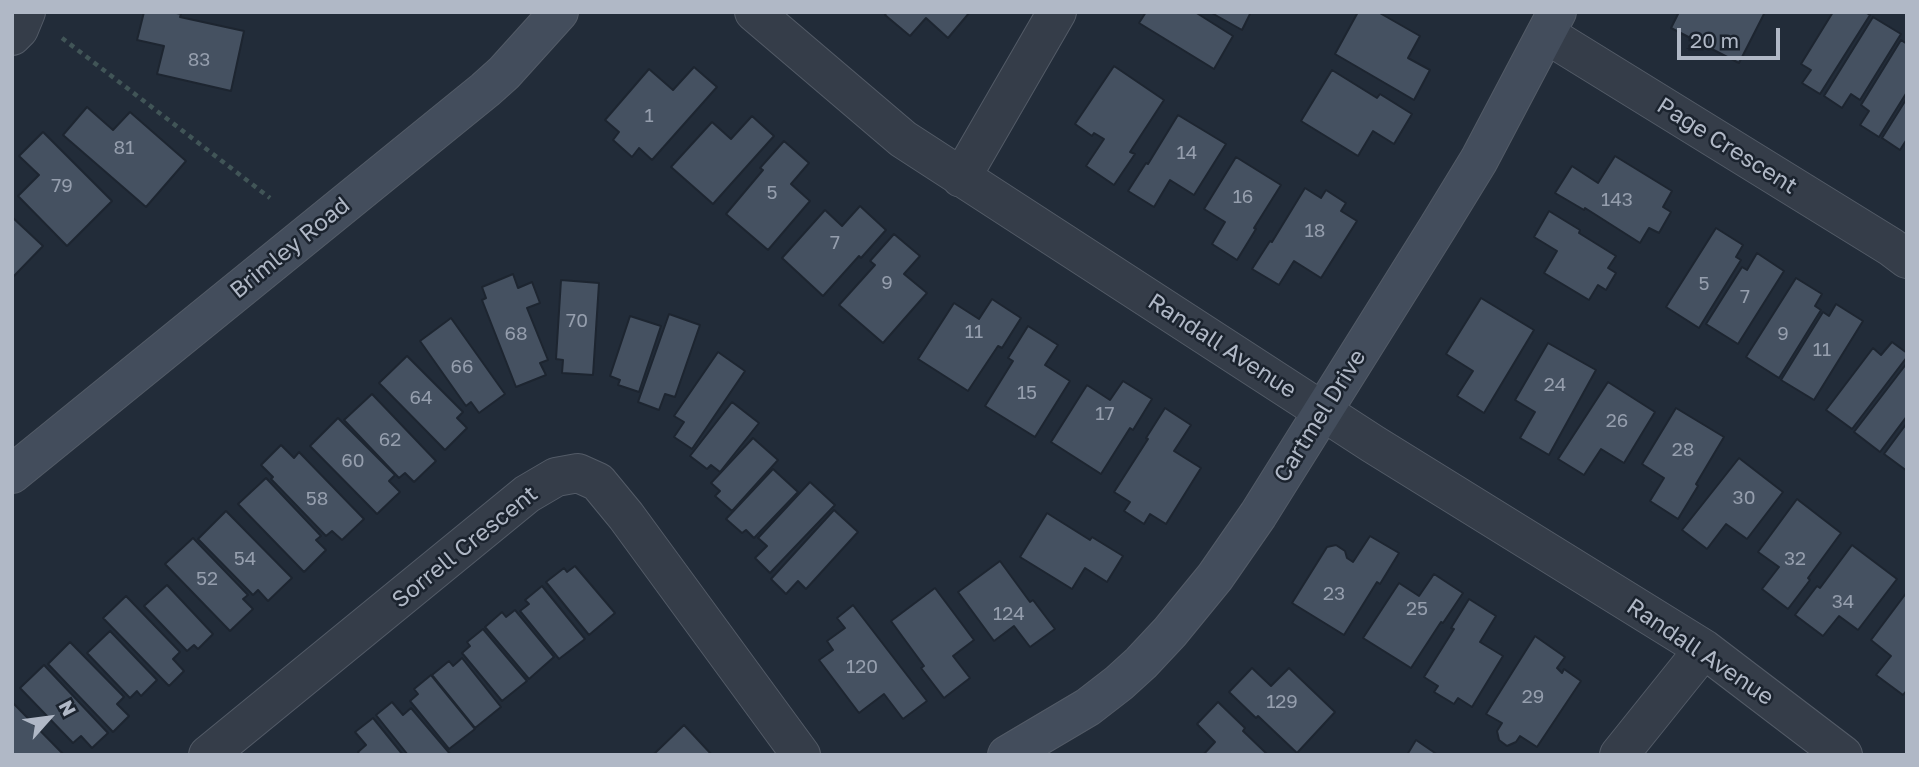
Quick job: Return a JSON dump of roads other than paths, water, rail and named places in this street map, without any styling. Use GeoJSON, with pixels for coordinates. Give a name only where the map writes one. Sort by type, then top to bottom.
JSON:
{"type":"FeatureCollection","features":[{"type":"Feature","properties":{"kind":"street"},"geometry":{"type":"LineString","coordinates":[[12,36],[19,29],[26,12]]}},
{"type":"Feature","properties":{"kind":"street","name":"Brimley Road"},"geometry":{"type":"LineString","coordinates":[[12,474],[485,90],[505,73],[559,12]]}},
{"type":"Feature","properties":{"kind":"street","name":"Randall Avenue"},"geometry":{"type":"LineString","coordinates":[[754,12],[903,139],[1323,411],[1704,649],[1843,755]]}},
{"type":"Feature","properties":{"kind":"street"},"geometry":{"type":"LineString","coordinates":[[961,178],[1057,12]]}},
{"type":"Feature","properties":{"kind":"street","name":"Page Crescent"},"geometry":{"type":"LineString","coordinates":[[1551,23],[1907,259]]}},
{"type":"Feature","properties":{"kind":"street","name":"Cartmel Drive"},"geometry":{"type":"LineString","coordinates":[[1007,755],[1088,707],[1141,663],[1215,577],[1258,515],[1438,228],[1479,160],[1551,23]]}},
{"type":"Feature","properties":{"kind":"street","name":"Sorrell Crescent"},"geometry":{"type":"LineString","coordinates":[[208,755],[527,494],[556,477],[578,473],[598,482],[626,516],[801,755]]}},
{"type":"Feature","properties":{"kind":"street"},"geometry":{"type":"LineString","coordinates":[[1619,755],[1704,649]]}}]}
